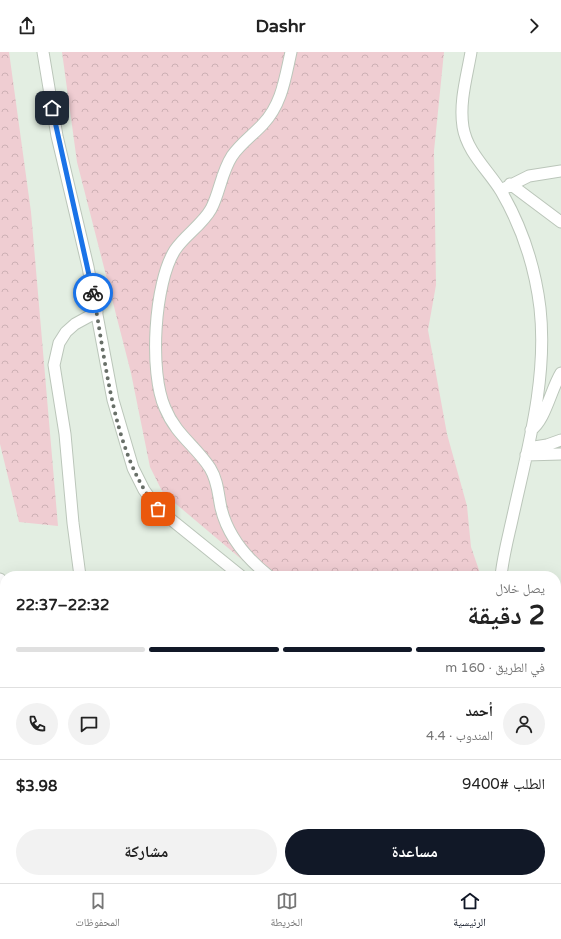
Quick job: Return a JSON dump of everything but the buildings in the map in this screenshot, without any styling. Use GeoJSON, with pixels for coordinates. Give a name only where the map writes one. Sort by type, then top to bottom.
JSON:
{"type":"FeatureCollection","features":[{"type":"Feature","properties":{"kind":"street"},"geometry":{"type":"LineString","coordinates":[[43,52],[57,136],[78,221],[113,400],[124,442],[138,480],[151,500],[167,517],[235,571]]}},
{"type":"Feature","properties":{"kind":"street"},"geometry":{"type":"LineString","coordinates":[[263,571],[248,558],[234,539],[224,518],[217,482],[212,471],[182,437],[165,409],[158,388],[155,351],[162,283],[170,260],[181,242],[202,222],[211,210],[223,173],[234,153],[243,142],[263,124],[275,108],[283,87],[291,52]]}},
{"type":"Feature","properties":{"kind":"street"},"geometry":{"type":"LineString","coordinates":[[470,52],[464,94],[463,128],[470,148],[505,187],[561,222]]}},
{"type":"Feature","properties":{"kind":"street"},"geometry":{"type":"LineString","coordinates":[[505,187],[529,176],[561,171]]}},
{"type":"Feature","properties":{"kind":"street"},"geometry":{"type":"LineString","coordinates":[[502,571],[531,430],[540,378],[541,355],[540,309],[533,272],[527,248],[505,187]]}},
{"type":"Feature","properties":{"kind":"street"},"geometry":{"type":"LineString","coordinates":[[79,571],[73,524],[66,440],[54,365],[59,343],[66,332],[75,324],[97,312]]}},
{"type":"Feature","properties":{"kind":"street"},"geometry":{"type":"LineString","coordinates":[[531,430],[541,420],[552,390],[561,373]]}},
{"type":"Feature","properties":{"kind":"street"},"geometry":{"type":"LineString","coordinates":[[527,452],[561,440]]}},
{"type":"Feature","properties":{"kind":"street"},"geometry":{"type":"LineString","coordinates":[[527,452],[561,454]]}},
{"type":"Feature","properties":{"kind":"green space"},"geometry":{"type":"Polygon","coordinates":[[[0,52],[9,52],[31,212],[58,526],[19,522],[0,444],[0,52]]]}},
{"type":"Feature","properties":{"kind":"green space"},"geometry":{"type":"Polygon","coordinates":[[[62,52],[444,52],[434,151],[436,285],[428,330],[447,434],[467,506],[471,547],[479,571],[255,571],[163,493],[150,467],[131,373],[77,162],[62,52]]]}},
{"type":"Feature","properties":{"kind":"way so far"},"geometry":{"type":"LineString","coordinates":[[93,293],[108,378],[124,442],[138,480],[158,509]]}},
{"type":"Feature","properties":{"kind":"route"},"geometry":{"type":"LineString","coordinates":[[52,108],[66,178],[78,221],[93,293]]}}]}
